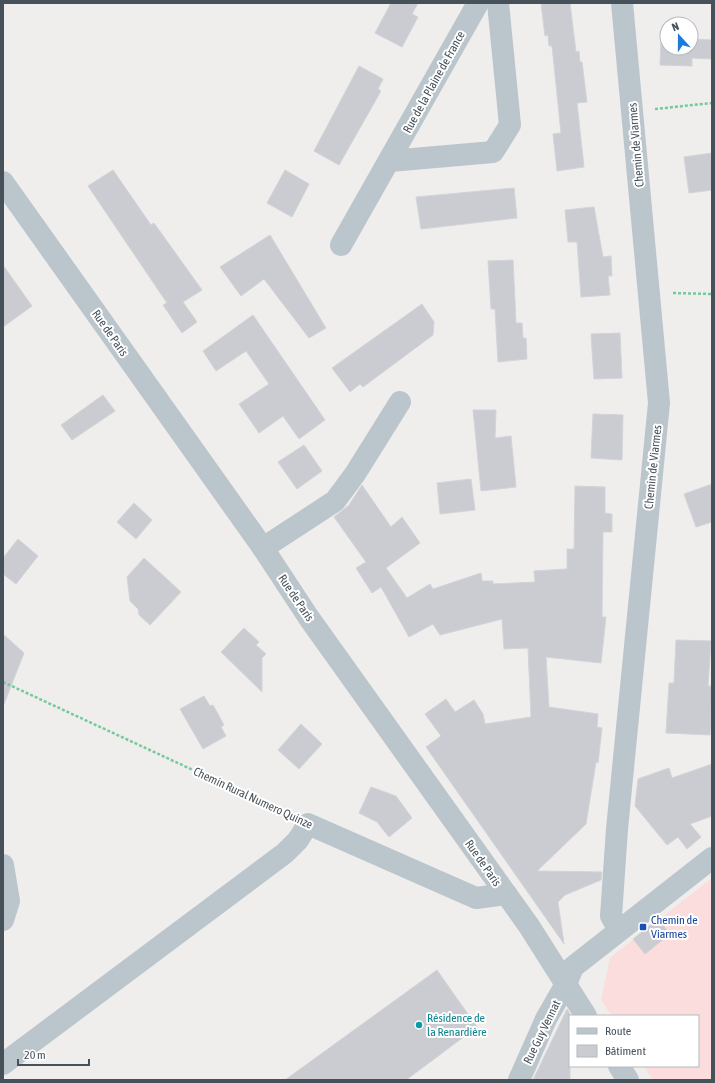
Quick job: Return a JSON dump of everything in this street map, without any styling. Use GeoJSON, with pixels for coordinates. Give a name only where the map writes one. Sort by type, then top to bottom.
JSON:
{"type":"FeatureCollection","features":[{"type":"Feature","properties":{"kind":"street","name":"Rue de la Plaine de France"},"geometry":{"type":"LineString","coordinates":[[341,245],[390,161],[478,3]]}},
{"type":"Feature","properties":{"kind":"street"},"geometry":{"type":"LineString","coordinates":[[390,161],[493,152],[510,125],[498,3]]}},
{"type":"Feature","properties":{"kind":"street","name":"Chemin de Viarmes"},"geometry":{"type":"LineString","coordinates":[[619,930],[611,916],[617,837],[659,403],[622,3]]}},
{"type":"Feature","properties":{"kind":"street","name":"Rue de Paris"},"geometry":{"type":"LineString","coordinates":[[3,182],[263,548],[309,618],[529,926],[582,1009]]}},
{"type":"Feature","properties":{"kind":"street"},"geometry":{"type":"LineString","coordinates":[[263,548],[335,501],[355,474],[400,402]]}},
{"type":"Feature","properties":{"kind":"street"},"geometry":{"type":"LineString","coordinates":[[3,1064],[285,853],[298,840],[308,824]]}},
{"type":"Feature","properties":{"kind":"street","name":"Chemin Rural Numero Quinze"},"geometry":{"type":"LineString","coordinates":[[308,824],[476,898],[506,894]]}},
{"type":"Feature","properties":{"kind":"street","name":"Rue Guy Vennat"},"geometry":{"type":"LineString","coordinates":[[519,1080],[546,1019],[566,984],[573,967],[712,858]]}},
{"type":"Feature","properties":{"kind":"street"},"geometry":{"type":"LineString","coordinates":[[3,865],[9,901],[3,920]]}},
{"type":"Feature","properties":{"kind":"street"},"geometry":{"type":"LineString","coordinates":[[620,1067],[628,1080]]}},
{"type":"Feature","properties":{"kind":"path"},"geometry":{"type":"LineString","coordinates":[[633,111],[712,103]]}},
{"type":"Feature","properties":{"kind":"path"},"geometry":{"type":"LineString","coordinates":[[650,293],[712,294]]}},
{"type":"Feature","properties":{"kind":"path","name":"Chemin Rural Numero Quinze"},"geometry":{"type":"LineString","coordinates":[[3,682],[308,824]]}},
{"type":"Feature","properties":{"kind":"shaded area"},"geometry":{"type":"Polygon","coordinates":[[[712,878],[712,1080],[653,1080],[645,1067],[699,1067],[699,1015],[611,1015],[601,1000],[610,958],[712,878]]]}},
{"type":"Feature","properties":{"kind":"building"},"geometry":{"type":"Polygon","coordinates":[[[391,3],[418,3],[412,14],[418,17],[402,47],[375,33],[391,3]]]}},
{"type":"Feature","properties":{"kind":"building"},"geometry":{"type":"Polygon","coordinates":[[[541,3],[570,3],[576,52],[579,51],[580,62],[582,62],[587,102],[577,103],[584,167],[557,171],[553,134],[561,133],[552,46],[549,46],[548,35],[545,36],[541,3]]]}},
{"type":"Feature","properties":{"kind":"building"},"geometry":{"type":"Polygon","coordinates":[[[699,39],[712,40],[712,59],[692,58],[692,66],[660,65],[660,56],[699,56],[699,39]]]}},
{"type":"Feature","properties":{"kind":"building"},"geometry":{"type":"Polygon","coordinates":[[[359,66],[383,79],[378,89],[381,91],[339,165],[314,151],[359,66]]]}},
{"type":"Feature","properties":{"kind":"building"},"geometry":{"type":"Polygon","coordinates":[[[712,153],[712,190],[689,193],[684,157],[712,153]]]}},
{"type":"Feature","properties":{"kind":"building"},"geometry":{"type":"Polygon","coordinates":[[[113,170],[151,225],[154,223],[202,290],[183,302],[197,322],[182,333],[163,305],[167,303],[88,186],[113,170]]]}},
{"type":"Feature","properties":{"kind":"building"},"geometry":{"type":"Polygon","coordinates":[[[285,170],[309,184],[292,217],[267,203],[285,170]]]}},
{"type":"Feature","properties":{"kind":"building"},"geometry":{"type":"Polygon","coordinates":[[[514,188],[517,218],[421,229],[416,197],[514,188]]]}},
{"type":"Feature","properties":{"kind":"building"},"geometry":{"type":"Polygon","coordinates":[[[594,207],[603,257],[611,256],[612,276],[608,276],[610,295],[581,297],[577,242],[568,242],[565,210],[594,207]]]}},
{"type":"Feature","properties":{"kind":"building"},"geometry":{"type":"Polygon","coordinates":[[[270,235],[326,328],[309,338],[264,279],[241,296],[220,267],[270,235]]]}},
{"type":"Feature","properties":{"kind":"building"},"geometry":{"type":"Polygon","coordinates":[[[513,260],[516,323],[522,323],[523,338],[526,338],[527,359],[498,362],[495,309],[491,309],[488,261],[513,260]]]}},
{"type":"Feature","properties":{"kind":"building"},"geometry":{"type":"Polygon","coordinates":[[[3,265],[32,306],[3,327],[3,265]]]}},
{"type":"Feature","properties":{"kind":"building"},"geometry":{"type":"Polygon","coordinates":[[[422,304],[434,322],[433,335],[363,387],[360,384],[350,392],[332,368],[422,304]]]}},
{"type":"Feature","properties":{"kind":"building"},"geometry":{"type":"Polygon","coordinates":[[[253,315],[325,420],[299,439],[283,416],[259,433],[239,404],[269,384],[246,351],[216,371],[203,351],[253,315]]]}},
{"type":"Feature","properties":{"kind":"building"},"geometry":{"type":"Polygon","coordinates":[[[620,333],[622,378],[594,379],[591,334],[620,333]]]}},
{"type":"Feature","properties":{"kind":"building"},"geometry":{"type":"Polygon","coordinates":[[[103,395],[115,411],[72,440],[61,425],[103,395]]]}},
{"type":"Feature","properties":{"kind":"building"},"geometry":{"type":"Polygon","coordinates":[[[473,410],[496,410],[495,438],[511,436],[516,487],[481,491],[473,410]]]}},
{"type":"Feature","properties":{"kind":"building"},"geometry":{"type":"Polygon","coordinates":[[[593,414],[623,415],[622,460],[591,458],[593,414]]]}},
{"type":"Feature","properties":{"kind":"building"},"geometry":{"type":"Polygon","coordinates":[[[304,445],[322,471],[297,489],[278,462],[304,445]]]}},
{"type":"Feature","properties":{"kind":"building"},"geometry":{"type":"Polygon","coordinates":[[[471,479],[475,510],[440,514],[437,483],[471,479]]]}},
{"type":"Feature","properties":{"kind":"building"},"geometry":{"type":"Polygon","coordinates":[[[712,484],[712,522],[696,527],[684,494],[712,484]]]}},
{"type":"Feature","properties":{"kind":"building"},"geometry":{"type":"Polygon","coordinates":[[[362,485],[391,527],[402,517],[420,543],[386,568],[407,598],[430,584],[433,589],[481,573],[482,581],[493,581],[493,584],[535,582],[534,571],[567,569],[567,549],[574,549],[575,486],[605,487],[605,513],[612,514],[612,532],[603,532],[602,617],[606,617],[601,663],[546,657],[549,707],[598,714],[597,727],[602,728],[598,763],[596,762],[586,824],[537,871],[602,872],[601,880],[565,895],[558,902],[564,944],[426,747],[441,736],[425,714],[446,699],[455,712],[474,700],[483,714],[485,724],[531,717],[528,648],[504,649],[502,619],[440,635],[433,624],[409,637],[381,587],[372,593],[356,568],[366,562],[334,517],[349,505],[362,485]]]}},
{"type":"Feature","properties":{"kind":"building"},"geometry":{"type":"Polygon","coordinates":[[[134,503],[152,520],[136,539],[117,522],[134,503]]]}},
{"type":"Feature","properties":{"kind":"building"},"geometry":{"type":"Polygon","coordinates":[[[18,539],[38,556],[16,584],[3,574],[3,558],[18,539]]]}},
{"type":"Feature","properties":{"kind":"building"},"geometry":{"type":"Polygon","coordinates":[[[144,558],[181,592],[150,625],[139,615],[138,609],[130,601],[127,577],[144,558]]]}},
{"type":"Feature","properties":{"kind":"building"},"geometry":{"type":"Polygon","coordinates":[[[244,628],[259,642],[256,645],[266,654],[262,658],[262,692],[221,652],[244,628]]]}},
{"type":"Feature","properties":{"kind":"building"},"geometry":{"type":"Polygon","coordinates":[[[3,634],[24,653],[4,704],[3,704],[3,634]]]}},
{"type":"Feature","properties":{"kind":"building"},"geometry":{"type":"Polygon","coordinates":[[[676,640],[711,641],[708,686],[712,686],[710,735],[666,733],[669,683],[674,683],[676,640]]]}},
{"type":"Feature","properties":{"kind":"building"},"geometry":{"type":"Polygon","coordinates":[[[204,696],[210,706],[213,705],[218,714],[224,725],[221,727],[226,736],[203,749],[180,709],[204,696]]]}},
{"type":"Feature","properties":{"kind":"building"},"geometry":{"type":"Polygon","coordinates":[[[301,724],[322,744],[299,769],[278,750],[301,724]]]}},
{"type":"Feature","properties":{"kind":"building"},"geometry":{"type":"Polygon","coordinates":[[[712,764],[712,816],[690,824],[701,837],[687,849],[678,837],[667,845],[635,806],[638,779],[669,768],[672,778],[712,764]]]}},
{"type":"Feature","properties":{"kind":"building"},"geometry":{"type":"Polygon","coordinates":[[[371,787],[396,796],[412,818],[389,837],[377,822],[359,813],[371,787]]]}},
{"type":"Feature","properties":{"kind":"building"},"geometry":{"type":"Polygon","coordinates":[[[658,919],[670,934],[645,954],[633,939],[658,919]]]}},
{"type":"Feature","properties":{"kind":"building","name":"Résidence de la Renardière"},"geometry":{"type":"Polygon","coordinates":[[[437,970],[477,1027],[406,1080],[285,1080],[437,970]]]}},
{"type":"Feature","properties":{"kind":"building"},"geometry":{"type":"Polygon","coordinates":[[[567,1009],[570,1014],[570,1080],[533,1080],[567,1009]]]}},
{"type":"Feature","properties":{"kind":"place","name":"Chemin de Viarmes"},"geometry":{"type":"Point","coordinates":[643,927]}},
{"type":"Feature","properties":{"kind":"place","name":"Résidence de la Renardière"},"geometry":{"type":"Point","coordinates":[419,1025]}}]}
